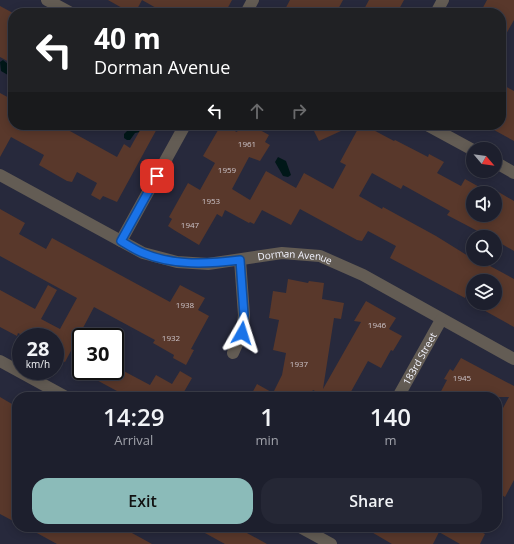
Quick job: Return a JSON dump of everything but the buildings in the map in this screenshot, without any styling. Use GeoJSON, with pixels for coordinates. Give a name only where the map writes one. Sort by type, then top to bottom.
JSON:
{"type":"FeatureCollection","features":[{"type":"Feature","properties":{"kind":"street"},"geometry":{"type":"LineString","coordinates":[[47,0],[62,8]]}},
{"type":"Feature","properties":{"kind":"street"},"geometry":{"type":"LineString","coordinates":[[121,241],[182,130]]}},
{"type":"Feature","properties":{"kind":"street"},"geometry":{"type":"LineString","coordinates":[[436,130],[466,146]]}},
{"type":"Feature","properties":{"kind":"street"},"geometry":{"type":"LineString","coordinates":[[502,166],[514,173]]}},
{"type":"Feature","properties":{"kind":"street","name":"Dorman Avenue"},"geometry":{"type":"LineString","coordinates":[[0,175],[143,253],[177,262],[208,264],[282,253],[320,256],[363,275],[441,320],[514,359]]}},
{"type":"Feature","properties":{"kind":"street"},"geometry":{"type":"LineString","coordinates":[[233,353],[242,333],[244,315],[240,260]]}},
{"type":"Feature","properties":{"kind":"street","name":"183rd Street"},"geometry":{"type":"LineString","coordinates":[[401,392],[441,320]]}},
{"type":"Feature","properties":{"kind":"street"},"geometry":{"type":"LineString","coordinates":[[0,361],[57,392]]}},
{"type":"Feature","properties":{"kind":"street"},"geometry":{"type":"LineString","coordinates":[[309,532],[331,544]]}},
{"type":"Feature","properties":{"kind":"shaded area"},"geometry":{"type":"Polygon","coordinates":[[[3,60],[8,64],[8,75],[1,71],[0,62],[3,60]]]}},
{"type":"Feature","properties":{"kind":"shaded area"},"geometry":{"type":"Polygon","coordinates":[[[128,130],[142,130],[135,133],[130,140],[124,138],[124,134],[128,130]]]}},
{"type":"Feature","properties":{"kind":"shaded area"},"geometry":{"type":"Polygon","coordinates":[[[278,157],[286,161],[291,175],[288,177],[283,176],[275,162],[278,157]]]}},
{"type":"Feature","properties":{"kind":"route"},"geometry":{"type":"LineString","coordinates":[[157,176],[121,241],[143,253],[177,262],[208,264],[240,260],[244,315],[242,333]]}}]}
